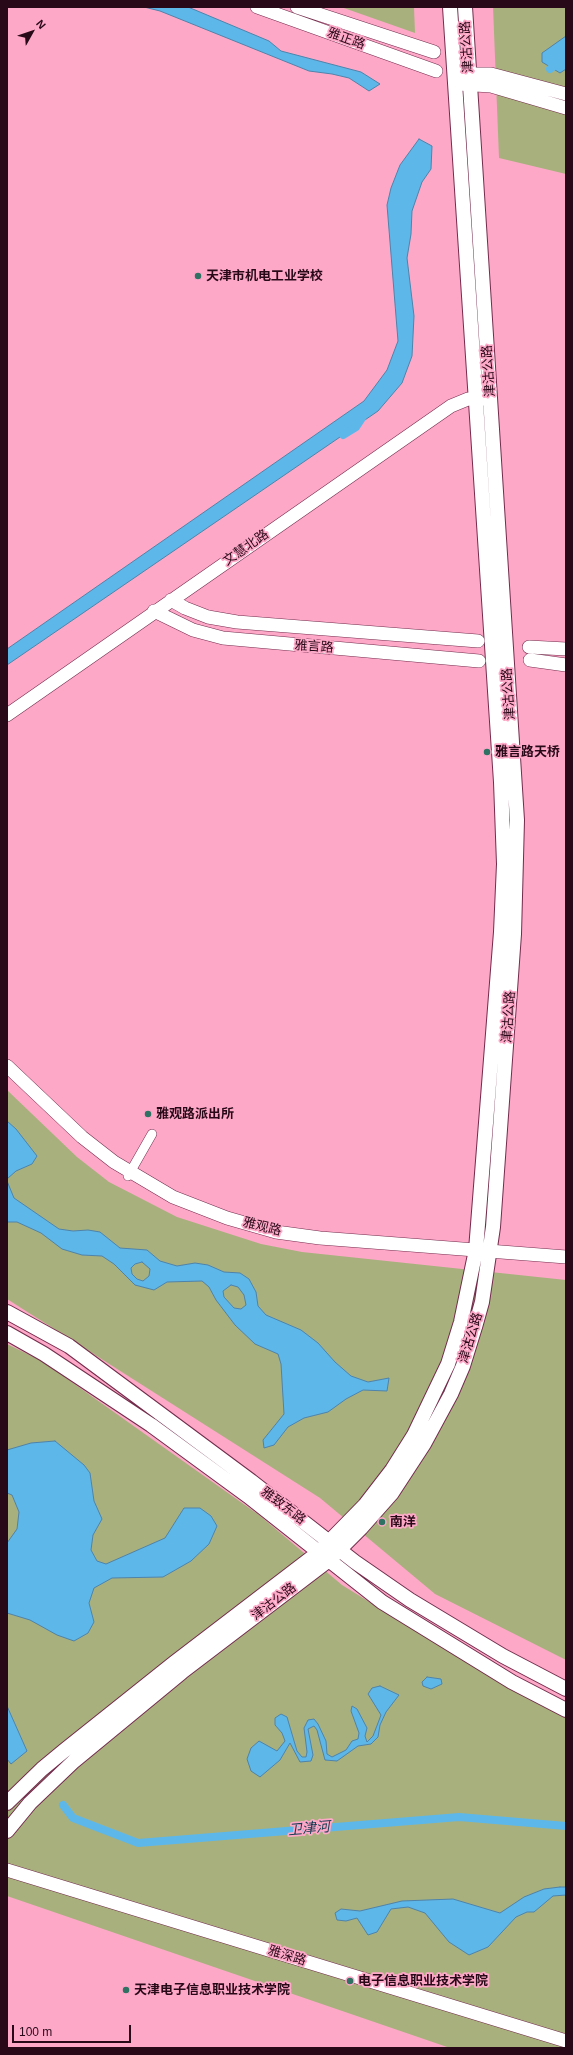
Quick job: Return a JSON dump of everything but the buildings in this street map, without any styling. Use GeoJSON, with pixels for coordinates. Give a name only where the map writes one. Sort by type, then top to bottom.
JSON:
{"type":"FeatureCollection","features":[{"type":"Feature","properties":{"kind":"main road","name":"雅正路"},"geometry":{"type":"LineString","coordinates":[[257,7],[436,71]]}},
{"type":"Feature","properties":{"kind":"main road","name":"雅正路"},"geometry":{"type":"LineString","coordinates":[[297,7],[434,52]]}},
{"type":"Feature","properties":{"kind":"main road","name":"津沽公路"},"geometry":{"type":"LineString","coordinates":[[7,1831],[30,1803],[74,1761],[324,1556],[383,1503],[408,1471],[451,1394],[463,1366],[475,1327],[508,1029],[517,836],[491,395],[462,79],[450,7]]}},
{"type":"Feature","properties":{"kind":"main road","name":"津沽公路"},"geometry":{"type":"LineString","coordinates":[[465,7],[462,79],[476,395],[502,782],[504,864],[483,1253]]}},
{"type":"Feature","properties":{"kind":"main road"},"geometry":{"type":"LineString","coordinates":[[462,79],[490,74],[566,94]]}},
{"type":"Feature","properties":{"kind":"main road"},"geometry":{"type":"LineString","coordinates":[[462,79],[566,108]]}},
{"type":"Feature","properties":{"kind":"main road","name":"文慧北路"},"geometry":{"type":"LineString","coordinates":[[7,715],[154,611],[450,406],[476,395]]}},
{"type":"Feature","properties":{"kind":"main road","name":"文慧北路"},"geometry":{"type":"LineString","coordinates":[[7,707],[376,449],[452,398],[491,395]]}},
{"type":"Feature","properties":{"kind":"main road","name":"雅言路"},"geometry":{"type":"LineString","coordinates":[[171,600],[202,614],[237,622],[478,642]]}},
{"type":"Feature","properties":{"kind":"main road","name":"雅言路"},"geometry":{"type":"LineString","coordinates":[[154,611],[193,630],[223,638],[479,661]]}},
{"type":"Feature","properties":{"kind":"main road"},"geometry":{"type":"LineString","coordinates":[[529,646],[566,648]]}},
{"type":"Feature","properties":{"kind":"main road"},"geometry":{"type":"LineString","coordinates":[[530,660],[566,665]]}},
{"type":"Feature","properties":{"kind":"main road","name":"雅观路"},"geometry":{"type":"LineString","coordinates":[[7,1066],[92,1146],[129,1174]]}},
{"type":"Feature","properties":{"kind":"main road","name":"雅观路"},"geometry":{"type":"LineString","coordinates":[[7,1072],[79,1140],[129,1174],[189,1204],[242,1223],[276,1232],[320,1238],[566,1261]]}},
{"type":"Feature","properties":{"kind":"main road","name":"雅观路"},"geometry":{"type":"LineString","coordinates":[[483,1253],[566,1257]]}},
{"type":"Feature","properties":{"kind":"main road","name":"雅致东路"},"geometry":{"type":"LineString","coordinates":[[7,1312],[69,1346],[335,1546],[410,1600],[503,1656],[566,1689]]}},
{"type":"Feature","properties":{"kind":"main road","name":"雅致东路"},"geometry":{"type":"LineString","coordinates":[[7,1333],[44,1354],[151,1425],[248,1496],[382,1602],[512,1682],[566,1710]]}},
{"type":"Feature","properties":{"kind":"main road","name":"津沽公路"},"geometry":{"type":"LineString","coordinates":[[7,1804],[42,1769],[180,1658],[324,1556]]}},
{"type":"Feature","properties":{"kind":"main road","name":"雅深路"},"geometry":{"type":"LineString","coordinates":[[7,1864],[566,2035]]}},
{"type":"Feature","properties":{"kind":"main road","name":"雅深路"},"geometry":{"type":"LineString","coordinates":[[7,1870],[566,2041]]}},
{"type":"Feature","properties":{"kind":"street"},"geometry":{"type":"LineString","coordinates":[[129,1174],[152,1134]]}},
{"type":"Feature","properties":{"kind":"green space"},"geometry":{"type":"Polygon","coordinates":[[[341,7],[414,7],[415,33],[341,7]]]}},
{"type":"Feature","properties":{"kind":"green space"},"geometry":{"type":"Polygon","coordinates":[[[493,7],[566,7],[566,174],[499,158],[493,7]]]}},
{"type":"Feature","properties":{"kind":"green space"},"geometry":{"type":"Polygon","coordinates":[[[7,1090],[77,1157],[109,1182],[177,1217],[261,1244],[302,1252],[566,1280],[566,1660],[435,1594],[320,1498],[7,1299],[7,1090]]]}},
{"type":"Feature","properties":{"kind":"green space"},"geometry":{"type":"Polygon","coordinates":[[[7,1344],[42,1361],[259,1515],[342,1585],[479,1670],[566,1713],[566,2048],[450,2048],[7,1896],[7,1344]]]}},
{"type":"Feature","properties":{"kind":"water"},"geometry":{"type":"Polygon","coordinates":[[[144,7],[188,7],[269,41],[281,51],[361,72],[380,84],[369,91],[349,78],[309,71],[160,11],[144,7]]]}},
{"type":"Feature","properties":{"kind":"water"},"geometry":{"type":"Polygon","coordinates":[[[566,36],[566,69],[560,73],[542,62],[542,53],[566,36]]]}},
{"type":"Feature","properties":{"kind":"water"},"geometry":{"type":"Polygon","coordinates":[[[419,139],[432,146],[431,169],[422,182],[412,211],[411,234],[407,258],[414,316],[412,356],[402,383],[378,411],[7,665],[7,649],[364,401],[387,370],[398,341],[387,205],[391,188],[400,165],[419,139]]]}},
{"type":"Feature","properties":{"kind":"water"},"geometry":{"type":"Polygon","coordinates":[[[7,1121],[16,1129],[37,1156],[32,1164],[16,1171],[7,1179],[7,1121]]]}},
{"type":"Feature","properties":{"kind":"water"},"geometry":{"type":"Polygon","coordinates":[[[7,1181],[14,1198],[59,1229],[100,1232],[120,1248],[147,1250],[160,1261],[177,1266],[195,1263],[208,1265],[224,1272],[240,1273],[249,1279],[256,1292],[258,1306],[266,1315],[301,1330],[318,1343],[335,1362],[351,1376],[368,1382],[389,1378],[387,1391],[363,1390],[346,1399],[328,1412],[304,1418],[288,1427],[274,1445],[264,1448],[263,1440],[284,1414],[281,1364],[278,1354],[255,1344],[235,1325],[216,1300],[209,1287],[202,1281],[167,1282],[154,1290],[135,1285],[114,1264],[102,1256],[82,1255],[62,1249],[41,1233],[17,1222],[7,1222],[7,1181]],[[142,1262],[135,1264],[131,1268],[132,1274],[137,1279],[143,1281],[149,1276],[150,1269],[142,1262]],[[231,1285],[223,1291],[224,1297],[234,1308],[241,1309],[246,1305],[244,1295],[238,1287],[231,1285]]]}},
{"type":"Feature","properties":{"kind":"water"},"geometry":{"type":"Polygon","coordinates":[[[55,1441],[84,1465],[90,1473],[94,1501],[102,1519],[93,1535],[91,1550],[97,1561],[106,1564],[165,1538],[184,1508],[200,1508],[211,1516],[217,1526],[209,1544],[191,1561],[163,1577],[112,1578],[94,1588],[89,1603],[94,1622],[88,1633],[74,1641],[57,1635],[30,1620],[7,1613],[7,1543],[17,1529],[19,1512],[12,1495],[7,1493],[7,1450],[31,1443],[55,1441]]]}},
{"type":"Feature","properties":{"kind":"water"},"geometry":{"type":"Polygon","coordinates":[[[427,1677],[441,1679],[442,1684],[431,1689],[423,1686],[422,1682],[427,1677]]]}},
{"type":"Feature","properties":{"kind":"water"},"geometry":{"type":"Polygon","coordinates":[[[380,1686],[399,1695],[386,1712],[380,1725],[378,1737],[371,1744],[358,1746],[337,1761],[325,1760],[317,1730],[314,1726],[308,1729],[313,1755],[311,1761],[300,1762],[290,1743],[280,1760],[260,1777],[251,1771],[247,1759],[251,1748],[259,1741],[277,1751],[285,1741],[282,1733],[275,1725],[275,1718],[281,1714],[287,1717],[297,1751],[302,1757],[306,1757],[307,1752],[304,1728],[308,1720],[314,1719],[318,1724],[326,1741],[327,1754],[332,1757],[346,1750],[352,1741],[358,1739],[359,1733],[351,1711],[352,1706],[357,1709],[367,1728],[365,1736],[367,1742],[373,1736],[381,1715],[368,1694],[372,1688],[380,1686]]]}},
{"type":"Feature","properties":{"kind":"water"},"geometry":{"type":"Polygon","coordinates":[[[7,1706],[27,1751],[11,1764],[7,1759],[7,1706]]]}},
{"type":"Feature","properties":{"kind":"water"},"geometry":{"type":"Polygon","coordinates":[[[566,1887],[566,1895],[553,1896],[534,1912],[527,1912],[516,1917],[488,1947],[469,1955],[449,1942],[425,1913],[408,1907],[391,1909],[377,1932],[368,1935],[357,1918],[346,1921],[337,1920],[335,1913],[341,1909],[360,1911],[402,1901],[453,1899],[500,1913],[524,1897],[544,1889],[566,1887]]]}},
{"type":"Feature","properties":{"kind":"waterway"},"geometry":{"type":"LineString","coordinates":[[550,69],[566,57]]}},
{"type":"Feature","properties":{"kind":"waterway"},"geometry":{"type":"LineString","coordinates":[[343,435],[356,427],[362,418]]}},
{"type":"Feature","properties":{"kind":"waterway","name":"卫津河"},"geometry":{"type":"LineString","coordinates":[[63,1805],[73,1818],[138,1843],[459,1817],[566,1826]]}},
{"type":"Feature","properties":{"kind":"place","name":"天津市机电工业学校"},"geometry":{"type":"Point","coordinates":[198,276]}},
{"type":"Feature","properties":{"kind":"place","name":"雅言路天桥"},"geometry":{"type":"Point","coordinates":[487,752]}},
{"type":"Feature","properties":{"kind":"place","name":"雅观路派出所"},"geometry":{"type":"Point","coordinates":[148,1114]}},
{"type":"Feature","properties":{"kind":"place","name":"南洋"},"geometry":{"type":"Point","coordinates":[382,1522]}},
{"type":"Feature","properties":{"kind":"place","name":"电子信息职业技术学院"},"geometry":{"type":"Point","coordinates":[350,1981]}},
{"type":"Feature","properties":{"kind":"place","name":"天津电子信息职业技术学院"},"geometry":{"type":"Point","coordinates":[126,1990]}}]}
